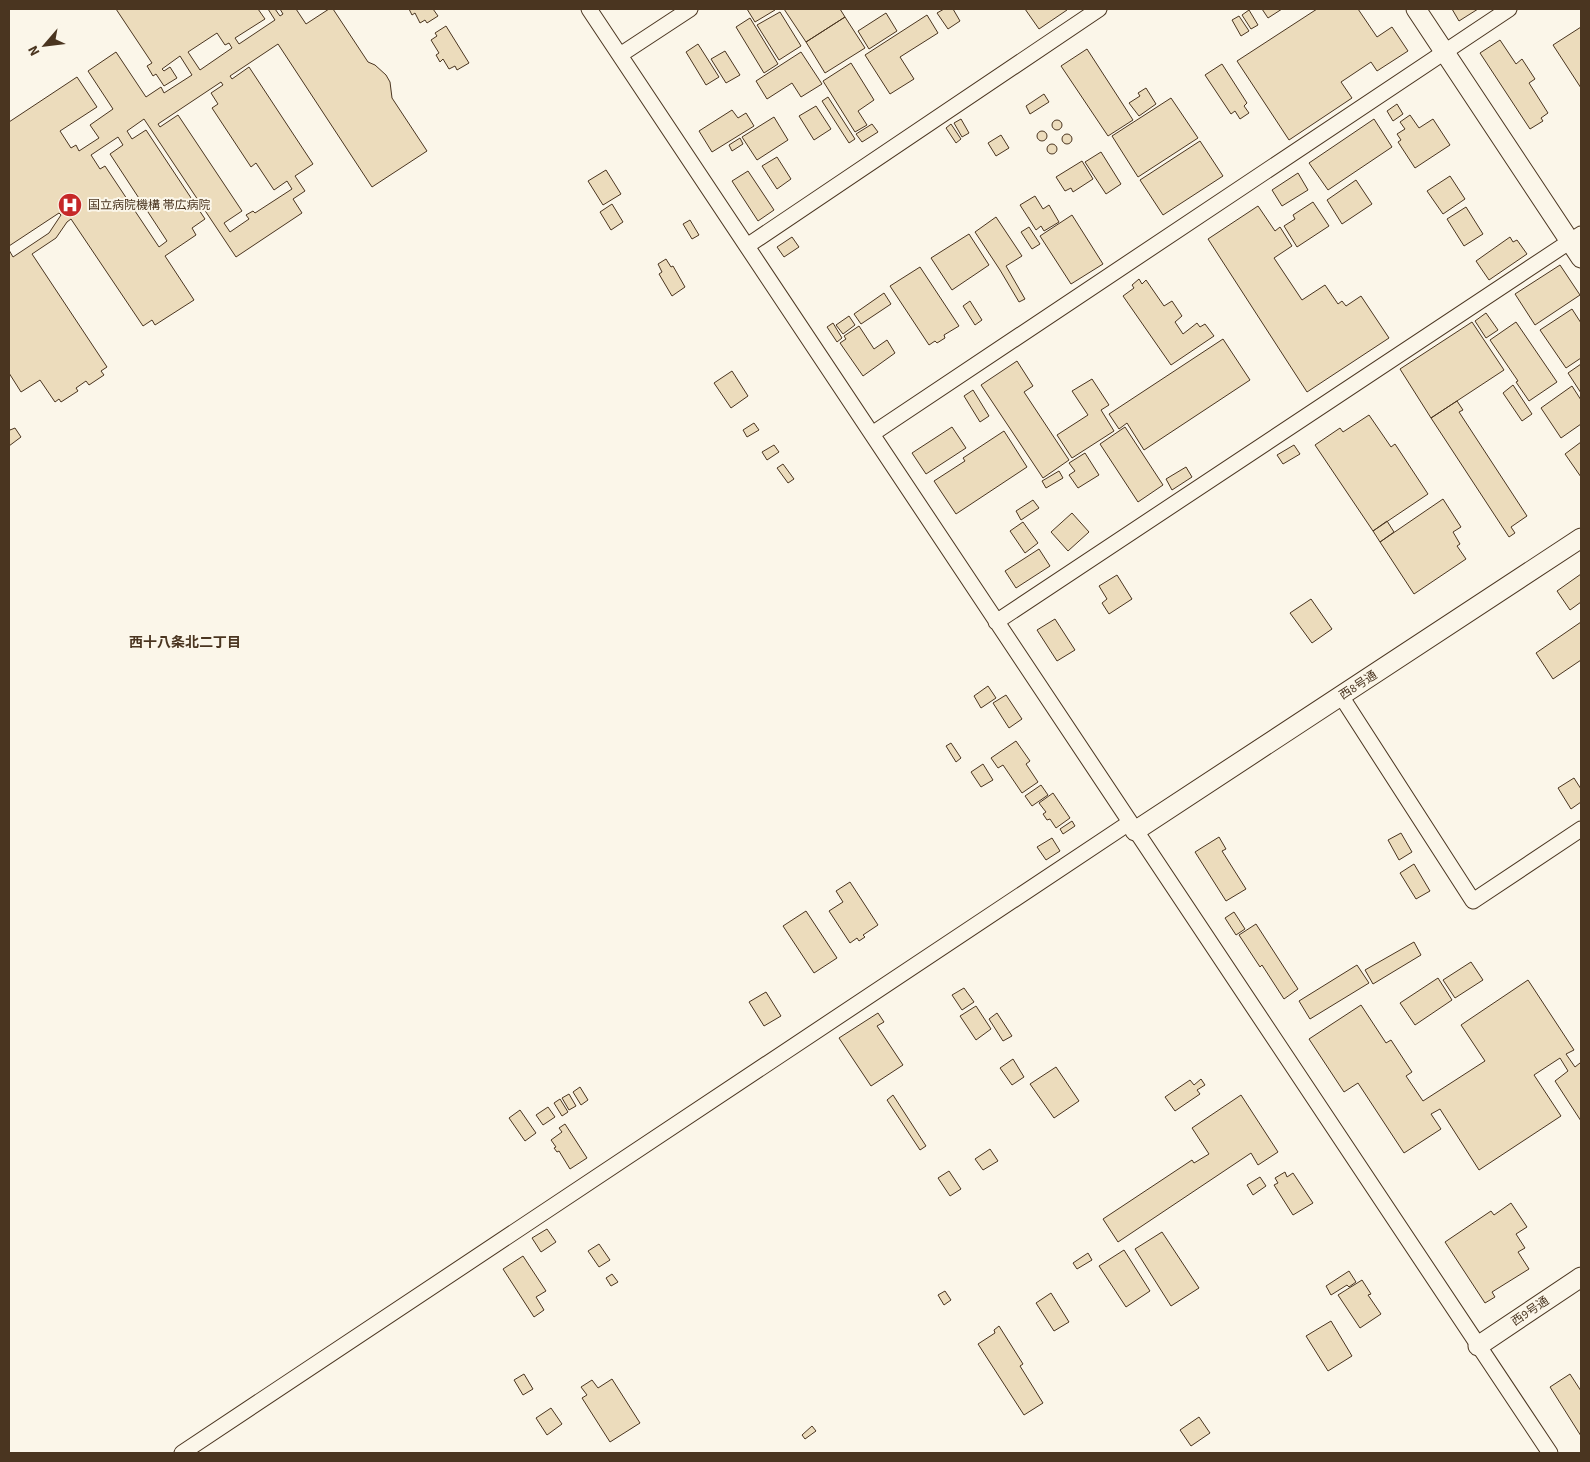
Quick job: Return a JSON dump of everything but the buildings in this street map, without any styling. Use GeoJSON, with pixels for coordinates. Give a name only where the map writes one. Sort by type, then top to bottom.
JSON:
{"type":"FeatureCollection","features":[{"type":"Feature","properties":{"kind":"street"},"geometry":{"type":"LineString","coordinates":[[589,9],[1550,1453]]}},
{"type":"Feature","properties":{"kind":"street"},"geometry":{"type":"LineString","coordinates":[[620,56],[690,9]]}},
{"type":"Feature","properties":{"kind":"street"},"geometry":{"type":"LineString","coordinates":[[747,246],[1099,9]]}},
{"type":"Feature","properties":{"kind":"street"},"geometry":{"type":"LineString","coordinates":[[1416,9],[1444,52],[1576,238],[1581,258]]}},
{"type":"Feature","properties":{"kind":"street"},"geometry":{"type":"LineString","coordinates":[[872,434],[1509,9]]}},
{"type":"Feature","properties":{"kind":"street"},"geometry":{"type":"LineString","coordinates":[[996,622],[1576,238]]}},
{"type":"Feature","properties":{"kind":"street","name":"西8号通"},"geometry":{"type":"LineString","coordinates":[[1132,827],[1342,696],[1581,538]]}},
{"type":"Feature","properties":{"kind":"street"},"geometry":{"type":"LineString","coordinates":[[1342,696],[1473,901],[1581,829]]}},
{"type":"Feature","properties":{"kind":"street"},"geometry":{"type":"LineString","coordinates":[[182,1453],[1132,827]]}},
{"type":"Feature","properties":{"kind":"street","name":"西9号通"},"geometry":{"type":"LineString","coordinates":[[1478,1346],[1581,1277]]}},
{"type":"Feature","properties":{"kind":"place","name":"国立病院機構 帯広病院"},"geometry":{"type":"Point","coordinates":[70,205]}},
{"type":"Feature","properties":{"kind":"district","name":"西十八条北二丁目"},"geometry":{"type":"Point","coordinates":[185,642]}}]}
